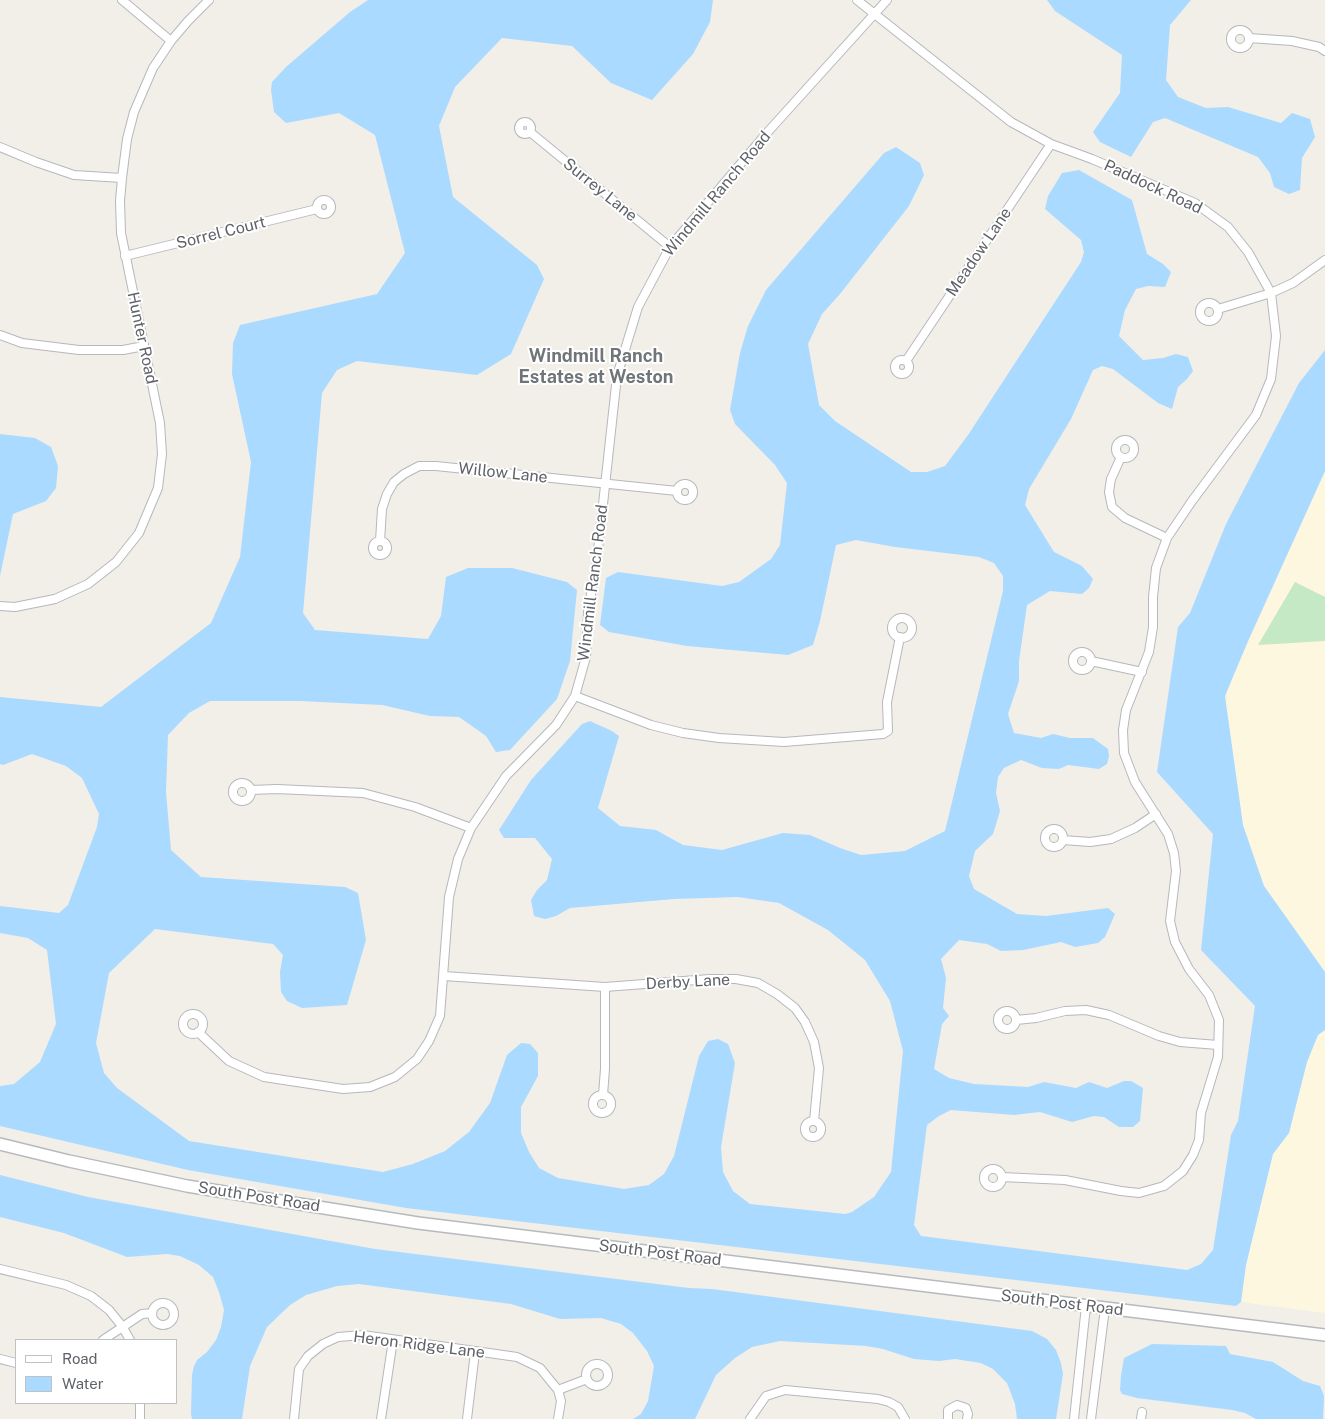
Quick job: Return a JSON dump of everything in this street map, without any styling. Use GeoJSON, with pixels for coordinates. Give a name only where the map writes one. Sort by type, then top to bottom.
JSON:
{"type":"FeatureCollection","features":[{"type":"Feature","properties":{"kind":"street"},"geometry":{"type":"LineString","coordinates":[[122,0],[171,41]]}},
{"type":"Feature","properties":{"kind":"street","name":"Hunter Road"},"geometry":{"type":"LineString","coordinates":[[0,606],[15,607],[55,600],[88,584],[116,562],[139,533],[158,488],[162,454],[160,423],[121,233],[122,178],[127,139],[134,112],[153,68],[171,41],[209,0]]}},
{"type":"Feature","properties":{"kind":"street","name":"Paddock Road"},"geometry":{"type":"LineString","coordinates":[[857,0],[1011,122],[1052,144],[1092,159],[1195,204],[1228,227],[1248,252],[1271,293],[1276,336],[1271,379],[1256,415],[1192,500],[1167,538],[1156,568],[1153,597],[1153,627],[1149,652],[1126,710],[1123,730],[1124,753],[1135,782],[1168,834],[1174,853],[1176,871],[1170,921],[1175,942],[1189,969],[1209,995],[1219,1020],[1217,1064],[1201,1113],[1199,1140],[1193,1155],[1183,1171],[1164,1186],[1139,1193],[1065,1180],[1002,1177]]}},
{"type":"Feature","properties":{"kind":"street","name":"Windmill Ranch Road"},"geometry":{"type":"LineString","coordinates":[[198,1032],[229,1061],[264,1077],[343,1088],[370,1087],[395,1077],[417,1059],[430,1041],[440,1016],[449,897],[458,859],[471,828],[506,776],[556,725],[575,696],[586,657],[588,612],[597,559],[617,376],[638,307],[670,247],[765,135],[887,0]]}},
{"type":"Feature","properties":{"kind":"street"},"geometry":{"type":"LineString","coordinates":[[1249,38],[1292,41],[1319,47],[1325,51]]}},
{"type":"Feature","properties":{"kind":"street","name":"Surrey Lane"},"geometry":{"type":"LineString","coordinates":[[530,132],[670,247]]}},
{"type":"Feature","properties":{"kind":"street","name":"Meadow Lane"},"geometry":{"type":"LineString","coordinates":[[906,360],[1052,144]]}},
{"type":"Feature","properties":{"kind":"street"},"geometry":{"type":"LineString","coordinates":[[0,147],[74,175],[122,178]]}},
{"type":"Feature","properties":{"kind":"street","name":"Sorrel Court"},"geometry":{"type":"LineString","coordinates":[[125,256],[317,209]]}},
{"type":"Feature","properties":{"kind":"street"},"geometry":{"type":"LineString","coordinates":[[1218,309],[1271,293],[1293,283],[1325,260]]}},
{"type":"Feature","properties":{"kind":"street"},"geometry":{"type":"LineString","coordinates":[[0,335],[22,344],[79,350],[123,350],[144,346]]}},
{"type":"Feature","properties":{"kind":"street"},"geometry":{"type":"LineString","coordinates":[[1122,457],[1111,479],[1109,492],[1112,507],[1125,518],[1167,538]]}},
{"type":"Feature","properties":{"kind":"street","name":"Willow Lane"},"geometry":{"type":"LineString","coordinates":[[380,541],[382,509],[387,494],[394,482],[419,466],[436,466],[677,491]]}},
{"type":"Feature","properties":{"kind":"street"},"geometry":{"type":"LineString","coordinates":[[575,696],[651,725],[684,733],[720,738],[784,742],[883,734],[888,731],[887,702],[900,637]]}},
{"type":"Feature","properties":{"kind":"street"},"geometry":{"type":"LineString","coordinates":[[1091,661],[1142,672]]}},
{"type":"Feature","properties":{"kind":"street"},"geometry":{"type":"LineString","coordinates":[[251,790],[285,789],[363,793],[415,806],[471,828]]}},
{"type":"Feature","properties":{"kind":"street"},"geometry":{"type":"LineString","coordinates":[[1063,840],[1090,842],[1111,839],[1135,828],[1156,814]]}},
{"type":"Feature","properties":{"kind":"street","name":"Derby Lane"},"geometry":{"type":"LineString","coordinates":[[444,976],[605,987],[710,979],[736,979],[758,983],[777,994],[795,1008],[814,1042],[819,1068],[814,1121]]}},
{"type":"Feature","properties":{"kind":"street"},"geometry":{"type":"LineString","coordinates":[[603,1095],[605,987]]}},
{"type":"Feature","properties":{"kind":"street"},"geometry":{"type":"LineString","coordinates":[[1016,1020],[1036,1018],[1065,1011],[1086,1010],[1109,1015],[1159,1036],[1180,1042],[1218,1045]]}},
{"type":"Feature","properties":{"kind":"street","name":"South Post Road"},"geometry":{"type":"LineString","coordinates":[[0,1144],[69,1161],[188,1186],[418,1223],[1325,1335]]}},
{"type":"Feature","properties":{"kind":"street"},"geometry":{"type":"LineString","coordinates":[[0,1269],[78,1290],[91,1296],[109,1310],[129,1339]]}},
{"type":"Feature","properties":{"kind":"street"},"geometry":{"type":"LineString","coordinates":[[1074,1419],[1086,1306]]}},
{"type":"Feature","properties":{"kind":"street"},"geometry":{"type":"LineString","coordinates":[[1091,1419],[1105,1308]]}},
{"type":"Feature","properties":{"kind":"street"},"geometry":{"type":"LineString","coordinates":[[104,1339],[142,1314],[152,1313]]}},
{"type":"Feature","properties":{"kind":"street","name":"Heron Ridge Lane"},"geometry":{"type":"LineString","coordinates":[[294,1419],[299,1370],[313,1351],[338,1337],[363,1335],[517,1357],[540,1368],[558,1390]]}},
{"type":"Feature","properties":{"kind":"street"},"geometry":{"type":"LineString","coordinates":[[381,1419],[393,1340]]}},
{"type":"Feature","properties":{"kind":"street"},"geometry":{"type":"LineString","coordinates":[[467,1419],[475,1352]]}},
{"type":"Feature","properties":{"kind":"street"},"geometry":{"type":"LineString","coordinates":[[0,1359],[15,1363]]}},
{"type":"Feature","properties":{"kind":"street"},"geometry":{"type":"LineString","coordinates":[[558,1419],[561,1401],[558,1390],[587,1379]]}},
{"type":"Feature","properties":{"kind":"street"},"geometry":{"type":"LineString","coordinates":[[750,1419],[766,1396],[786,1390],[878,1399],[898,1407],[905,1419]]}},
{"type":"Feature","properties":{"kind":"street"},"geometry":{"type":"LineString","coordinates":[[140,1404],[140,1419]]}},
{"type":"Feature","properties":{"kind":"street"},"geometry":{"type":"LineString","coordinates":[[948,1419],[948,1410],[957,1405],[966,1408],[967,1419]]}},
{"type":"Feature","properties":{"kind":"shaded area"},"geometry":{"type":"Polygon","coordinates":[[[1325,472],[1325,972],[1264,886],[1242,825],[1225,719],[1227,689],[1325,472]]]}},
{"type":"Feature","properties":{"kind":"shaded area"},"geometry":{"type":"Polygon","coordinates":[[[1325,1030],[1325,1313],[1241,1302],[1246,1265],[1273,1154],[1289,1133],[1307,1062],[1318,1035],[1325,1030]]]}},
{"type":"Feature","properties":{"kind":"green space"},"geometry":{"type":"Polygon","coordinates":[[[1295,582],[1325,597],[1325,641],[1258,645],[1295,582]]]}},
{"type":"Feature","properties":{"kind":"water"},"geometry":{"type":"Polygon","coordinates":[[[368,0],[713,0],[710,22],[693,54],[652,100],[611,83],[572,46],[502,38],[455,87],[439,126],[453,197],[537,265],[544,279],[511,354],[477,375],[357,361],[337,370],[322,393],[303,613],[315,630],[428,639],[441,616],[446,577],[468,568],[512,568],[567,582],[577,590],[570,661],[557,699],[510,750],[496,752],[486,736],[459,717],[430,716],[382,705],[300,701],[210,701],[189,713],[168,735],[166,792],[171,850],[201,877],[345,887],[358,893],[366,940],[347,1005],[302,1008],[287,1001],[281,992],[280,972],[283,955],[273,944],[155,929],[109,973],[96,1043],[104,1073],[117,1088],[189,1141],[383,1172],[413,1164],[445,1151],[469,1132],[490,1103],[507,1055],[521,1043],[530,1044],[538,1053],[538,1076],[521,1107],[521,1133],[529,1152],[539,1168],[558,1178],[624,1189],[649,1185],[664,1174],[674,1156],[699,1056],[708,1041],[718,1039],[728,1044],[735,1063],[721,1147],[723,1172],[733,1191],[750,1204],[845,1214],[852,1212],[874,1197],[891,1172],[903,1051],[890,1001],[865,960],[828,930],[779,903],[738,897],[674,899],[570,908],[556,916],[545,919],[534,916],[531,900],[537,890],[547,880],[552,859],[535,838],[504,838],[499,830],[531,780],[582,724],[590,721],[619,736],[598,808],[620,826],[656,830],[683,845],[722,850],[783,833],[810,835],[861,855],[905,851],[945,831],[1003,591],[1003,576],[994,563],[979,557],[895,547],[856,540],[836,545],[813,645],[788,655],[687,646],[609,632],[600,625],[606,578],[618,572],[722,586],[739,582],[771,559],[780,545],[787,483],[775,465],[735,424],[730,410],[740,353],[748,326],[766,290],[884,153],[896,147],[920,163],[924,175],[909,206],[822,314],[808,344],[819,405],[835,421],[911,472],[927,472],[945,466],[968,435],[1081,262],[1084,252],[1081,240],[1045,209],[1048,196],[1062,173],[1079,170],[1132,200],[1147,254],[1163,264],[1171,272],[1165,287],[1148,286],[1136,289],[1125,310],[1119,336],[1143,360],[1163,358],[1176,354],[1188,357],[1193,371],[1178,387],[1172,409],[1158,403],[1113,369],[1102,366],[1093,370],[1071,419],[1029,489],[1025,505],[1054,552],[1082,566],[1093,579],[1089,588],[1082,594],[1050,591],[1027,605],[1019,661],[1019,681],[1008,714],[1014,733],[1041,738],[1053,734],[1070,738],[1093,738],[1108,749],[1109,756],[1107,764],[1099,769],[1068,765],[1059,769],[1042,768],[1021,760],[1004,768],[998,777],[996,793],[1000,811],[993,834],[975,851],[969,876],[974,889],[1017,914],[1046,916],[1108,908],[1115,914],[1105,937],[1098,943],[1075,947],[1061,942],[1023,950],[1001,951],[987,944],[959,940],[941,959],[946,978],[943,1008],[949,1016],[942,1024],[934,1069],[949,1078],[974,1084],[1028,1087],[1044,1082],[1076,1088],[1089,1082],[1107,1088],[1124,1081],[1131,1081],[1143,1088],[1140,1121],[1133,1127],[1119,1127],[1104,1117],[1094,1116],[1072,1122],[1040,1112],[1014,1115],[951,1110],[927,1125],[914,1225],[921,1236],[1187,1270],[1201,1264],[1213,1250],[1231,1135],[1238,1121],[1255,1006],[1201,950],[1213,834],[1157,772],[1178,627],[1190,613],[1226,524],[1299,383],[1325,350],[1325,471],[1225,696],[1243,825],[1264,886],[1325,972],[1325,1030],[1318,1035],[1307,1062],[1289,1133],[1273,1154],[1246,1265],[1241,1302],[1236,1306],[406,1208],[188,1170],[0,1126],[0,1086],[14,1084],[40,1062],[56,1024],[47,950],[28,938],[0,933],[0,906],[59,913],[68,905],[97,827],[99,814],[82,778],[66,766],[32,754],[3,765],[0,764],[0,697],[101,707],[211,623],[240,557],[251,462],[232,374],[233,343],[240,325],[377,294],[405,253],[375,135],[339,113],[286,123],[274,112],[271,90],[272,82],[286,67],[350,12],[368,0]]]}},
{"type":"Feature","properties":{"kind":"water"},"geometry":{"type":"Polygon","coordinates":[[[1047,0],[1191,0],[1170,25],[1166,80],[1178,97],[1206,108],[1228,107],[1281,123],[1292,113],[1310,119],[1315,137],[1302,158],[1300,190],[1289,194],[1274,187],[1270,173],[1258,157],[1165,118],[1153,122],[1131,157],[1100,142],[1093,132],[1120,93],[1122,55],[1055,11],[1047,0]]]}},
{"type":"Feature","properties":{"kind":"water"},"geometry":{"type":"Polygon","coordinates":[[[0,434],[35,438],[51,447],[58,466],[56,488],[46,501],[13,514],[0,576],[0,434]]]}},
{"type":"Feature","properties":{"kind":"water"},"geometry":{"type":"Polygon","coordinates":[[[0,1175],[88,1197],[375,1249],[689,1288],[712,1289],[1032,1331],[1047,1339],[1056,1350],[1061,1363],[1063,1374],[1056,1419],[1017,1419],[1015,1404],[1007,1383],[993,1369],[981,1363],[955,1359],[939,1361],[914,1359],[883,1349],[866,1346],[780,1341],[752,1347],[735,1358],[716,1375],[695,1419],[633,1419],[641,1414],[648,1401],[654,1366],[647,1351],[633,1333],[621,1324],[601,1318],[560,1319],[511,1304],[359,1284],[337,1286],[306,1295],[290,1305],[267,1327],[250,1366],[242,1419],[192,1419],[192,1375],[194,1366],[197,1360],[207,1352],[216,1340],[224,1310],[213,1277],[199,1265],[180,1256],[167,1254],[127,1257],[64,1233],[0,1217],[0,1175]]]}},
{"type":"Feature","properties":{"kind":"water"},"geometry":{"type":"Polygon","coordinates":[[[1152,1344],[1226,1346],[1230,1354],[1273,1362],[1303,1381],[1320,1386],[1324,1396],[1323,1419],[1256,1419],[1245,1413],[1232,1410],[1137,1398],[1122,1394],[1120,1390],[1124,1358],[1152,1344]]]}},
{"type":"Feature","properties":{"kind":"district","name":"Windmill Ranch Estates at Weston"},"geometry":{"type":"Point","coordinates":[596,366]}}]}
